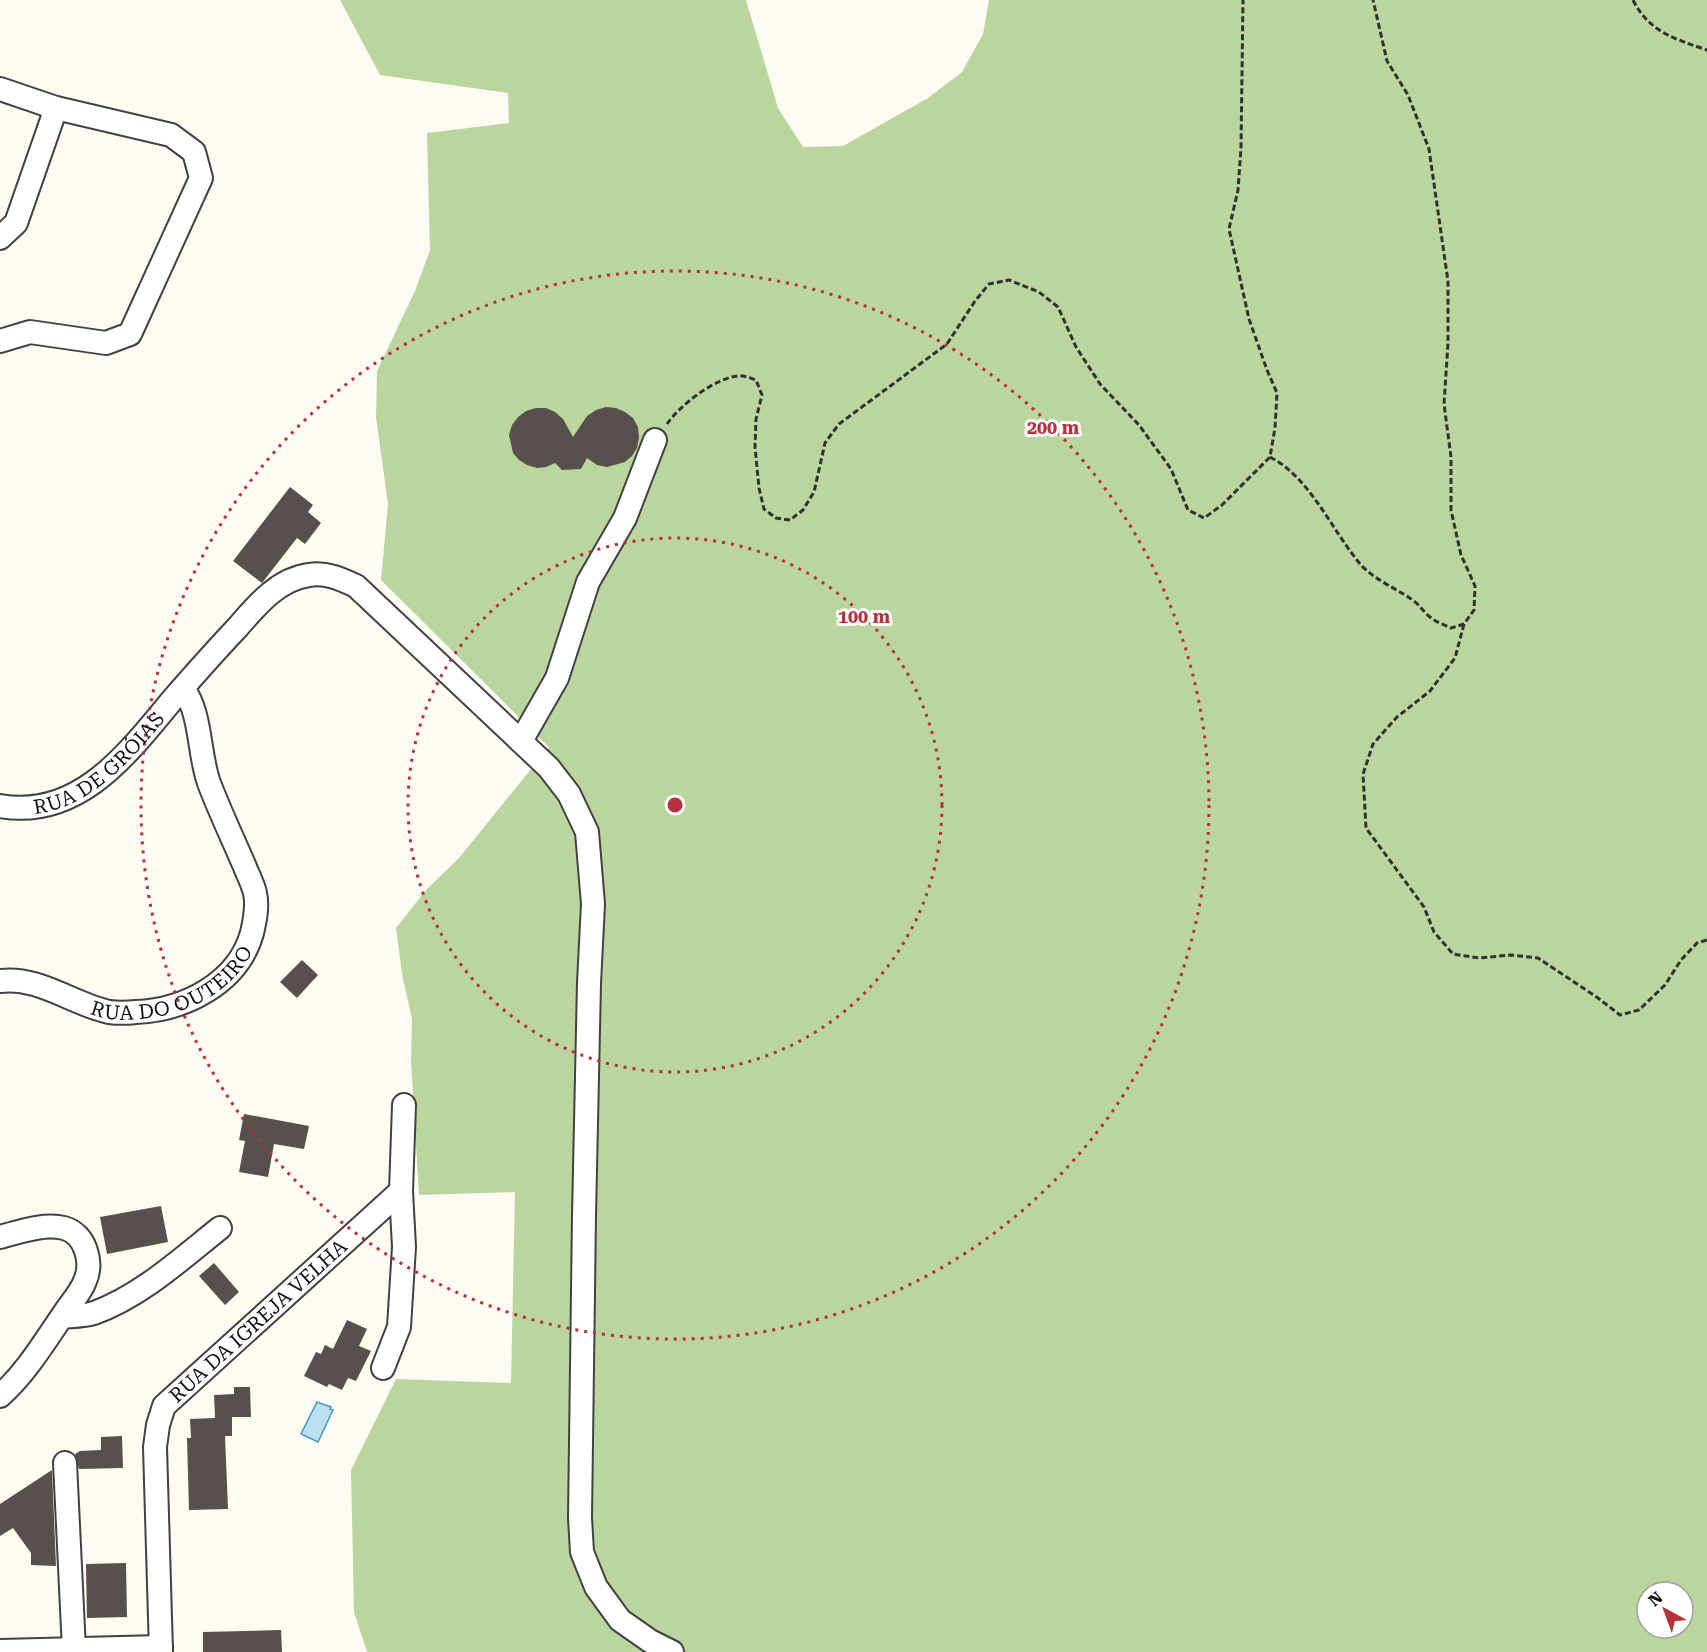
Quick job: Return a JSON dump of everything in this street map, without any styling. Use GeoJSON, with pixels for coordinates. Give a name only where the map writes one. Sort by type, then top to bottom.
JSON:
{"type":"FeatureCollection","features":[{"type":"Feature","properties":{"kind":"street"},"geometry":{"type":"LineString","coordinates":[[0,89],[56,108],[171,135],[194,152],[201,178],[130,334],[106,344],[30,332],[0,341]]}},
{"type":"Feature","properties":{"kind":"street"},"geometry":{"type":"LineString","coordinates":[[0,238],[16,223],[56,108]]}},
{"type":"Feature","properties":{"kind":"street"},"geometry":{"type":"LineString","coordinates":[[521,741],[557,678],[588,582],[625,518],[655,441]]}},
{"type":"Feature","properties":{"kind":"street","name":"RUA DE GRÓIAS"},"geometry":{"type":"LineString","coordinates":[[0,806],[34,808],[64,799],[101,779],[135,744],[254,609],[280,585],[308,575],[332,575],[356,586],[549,768],[569,794],[587,832],[592,892],[584,1216],[580,1518],[582,1552],[596,1587],[620,1620],[650,1641],[672,1652]]}},
{"type":"Feature","properties":{"kind":"street","name":"RUA DO OUTEIRO"},"geometry":{"type":"LineString","coordinates":[[0,981],[39,985],[110,1012],[136,1012],[167,1009],[199,996],[233,971],[248,946],[256,917],[255,892],[205,771],[191,700],[183,688]]}},
{"type":"Feature","properties":{"kind":"street"},"geometry":{"type":"LineString","coordinates":[[383,1368],[399,1327],[404,1247],[401,1191],[404,1105]]}},
{"type":"Feature","properties":{"kind":"street","name":"RUA DA IGREJA VELHA"},"geometry":{"type":"LineString","coordinates":[[161,1650],[155,1447],[164,1406],[401,1191]]}},
{"type":"Feature","properties":{"kind":"street"},"geometry":{"type":"LineString","coordinates":[[0,1237],[46,1227],[66,1228],[81,1240],[90,1261],[85,1282],[62,1317],[32,1360],[0,1396]]}},
{"type":"Feature","properties":{"kind":"street"},"geometry":{"type":"LineString","coordinates":[[62,1317],[92,1314],[132,1294],[220,1228]]}},
{"type":"Feature","properties":{"kind":"street"},"geometry":{"type":"LineString","coordinates":[[65,1463],[74,1650]]}},
{"type":"Feature","properties":{"kind":"street"},"geometry":{"type":"LineString","coordinates":[[0,1652],[161,1650]]}},
{"type":"Feature","properties":{"kind":"path"},"geometry":{"type":"LineString","coordinates":[[655,441],[671,418],[690,401],[722,380],[740,375],[756,380],[762,395],[756,418],[755,447],[759,488],[764,508],[776,518],[790,520],[803,510],[814,492],[825,444],[839,424],[947,344],[989,284],[1009,280],[1039,292],[1058,307],[1076,347],[1100,384],[1139,425],[1171,469],[1188,510],[1204,518],[1222,505],[1270,457],[1275,428],[1277,393],[1249,319],[1229,229],[1238,190],[1241,148],[1243,0]]}},
{"type":"Feature","properties":{"kind":"path"},"geometry":{"type":"LineString","coordinates":[[1373,0],[1387,61],[1408,95],[1429,148],[1448,281],[1448,343],[1444,404],[1451,457],[1451,510],[1461,555],[1475,586],[1474,610],[1464,624],[1455,658],[1430,691],[1397,717],[1373,744],[1363,774],[1366,828],[1424,907],[1434,932],[1453,954],[1479,958],[1510,955],[1538,958],[1620,1015],[1639,1011],[1665,985],[1681,960],[1697,943],[1707,940]]}},
{"type":"Feature","properties":{"kind":"path"},"geometry":{"type":"LineString","coordinates":[[1633,0],[1640,15],[1660,32],[1707,50]]}},
{"type":"Feature","properties":{"kind":"path"},"geometry":{"type":"LineString","coordinates":[[1270,457],[1284,464],[1306,488],[1362,566],[1387,586],[1414,601],[1432,619],[1451,628],[1464,624]]}},
{"type":"Feature","properties":{"kind":"green space"},"geometry":{"type":"Polygon","coordinates":[[[340,0],[746,0],[778,108],[803,147],[843,146],[928,98],[962,72],[983,34],[989,0],[1707,0],[1707,1652],[367,1652],[354,1612],[351,1470],[396,1379],[511,1383],[515,1192],[419,1195],[411,1061],[412,1019],[402,974],[396,928],[426,890],[459,858],[549,747],[381,580],[388,504],[376,417],[377,371],[415,291],[430,250],[427,133],[509,123],[508,93],[380,75],[340,0]]]}},
{"type":"Feature","properties":{"kind":"water"},"geometry":{"type":"Polygon","coordinates":[[[317,1402],[333,1410],[318,1442],[301,1434],[317,1402]]]}},
{"type":"Feature","properties":{"kind":"building"},"geometry":{"type":"Polygon","coordinates":[[[606,407],[625,412],[633,418],[638,427],[637,448],[625,462],[607,467],[597,465],[587,458],[581,469],[562,470],[555,463],[537,468],[519,460],[513,453],[509,435],[512,425],[526,411],[546,408],[555,412],[563,419],[573,437],[587,416],[606,407]]]}},
{"type":"Feature","properties":{"kind":"building"},"geometry":{"type":"Polygon","coordinates":[[[290,487],[313,505],[308,512],[321,523],[305,544],[297,538],[262,583],[233,561],[290,487]]]}},
{"type":"Feature","properties":{"kind":"building"},"geometry":{"type":"Polygon","coordinates":[[[302,960],[318,975],[297,998],[280,982],[302,960]]]}},
{"type":"Feature","properties":{"kind":"building"},"geometry":{"type":"Polygon","coordinates":[[[244,1114],[309,1126],[304,1149],[274,1144],[268,1177],[239,1172],[245,1141],[239,1140],[244,1114]]]}},
{"type":"Feature","properties":{"kind":"building"},"geometry":{"type":"Polygon","coordinates":[[[161,1206],[168,1242],[107,1254],[100,1217],[161,1206]]]}},
{"type":"Feature","properties":{"kind":"building"},"geometry":{"type":"Polygon","coordinates":[[[214,1263],[239,1292],[225,1305],[199,1276],[214,1263]]]}},
{"type":"Feature","properties":{"kind":"building"},"geometry":{"type":"Polygon","coordinates":[[[347,1320],[367,1329],[359,1346],[371,1351],[356,1381],[348,1378],[342,1390],[329,1384],[327,1387],[304,1376],[316,1352],[321,1354],[325,1345],[333,1349],[347,1320]]]}},
{"type":"Feature","properties":{"kind":"building"},"geometry":{"type":"Polygon","coordinates":[[[234,1387],[250,1387],[251,1417],[232,1417],[232,1436],[225,1436],[228,1509],[189,1510],[187,1438],[191,1438],[190,1419],[215,1418],[214,1395],[234,1394],[234,1387]]]}},
{"type":"Feature","properties":{"kind":"building"},"geometry":{"type":"Polygon","coordinates":[[[122,1436],[123,1468],[79,1469],[75,1454],[80,1451],[101,1450],[101,1437],[122,1436]]]}},
{"type":"Feature","properties":{"kind":"building"},"geometry":{"type":"Polygon","coordinates":[[[52,1470],[56,1566],[31,1565],[31,1553],[13,1528],[0,1536],[0,1504],[52,1470]]]}},
{"type":"Feature","properties":{"kind":"building"},"geometry":{"type":"Polygon","coordinates":[[[126,1563],[127,1617],[87,1618],[86,1564],[126,1563]]]}},
{"type":"Feature","properties":{"kind":"building"},"geometry":{"type":"Polygon","coordinates":[[[281,1630],[282,1652],[203,1652],[203,1632],[281,1630]]]}}]}
